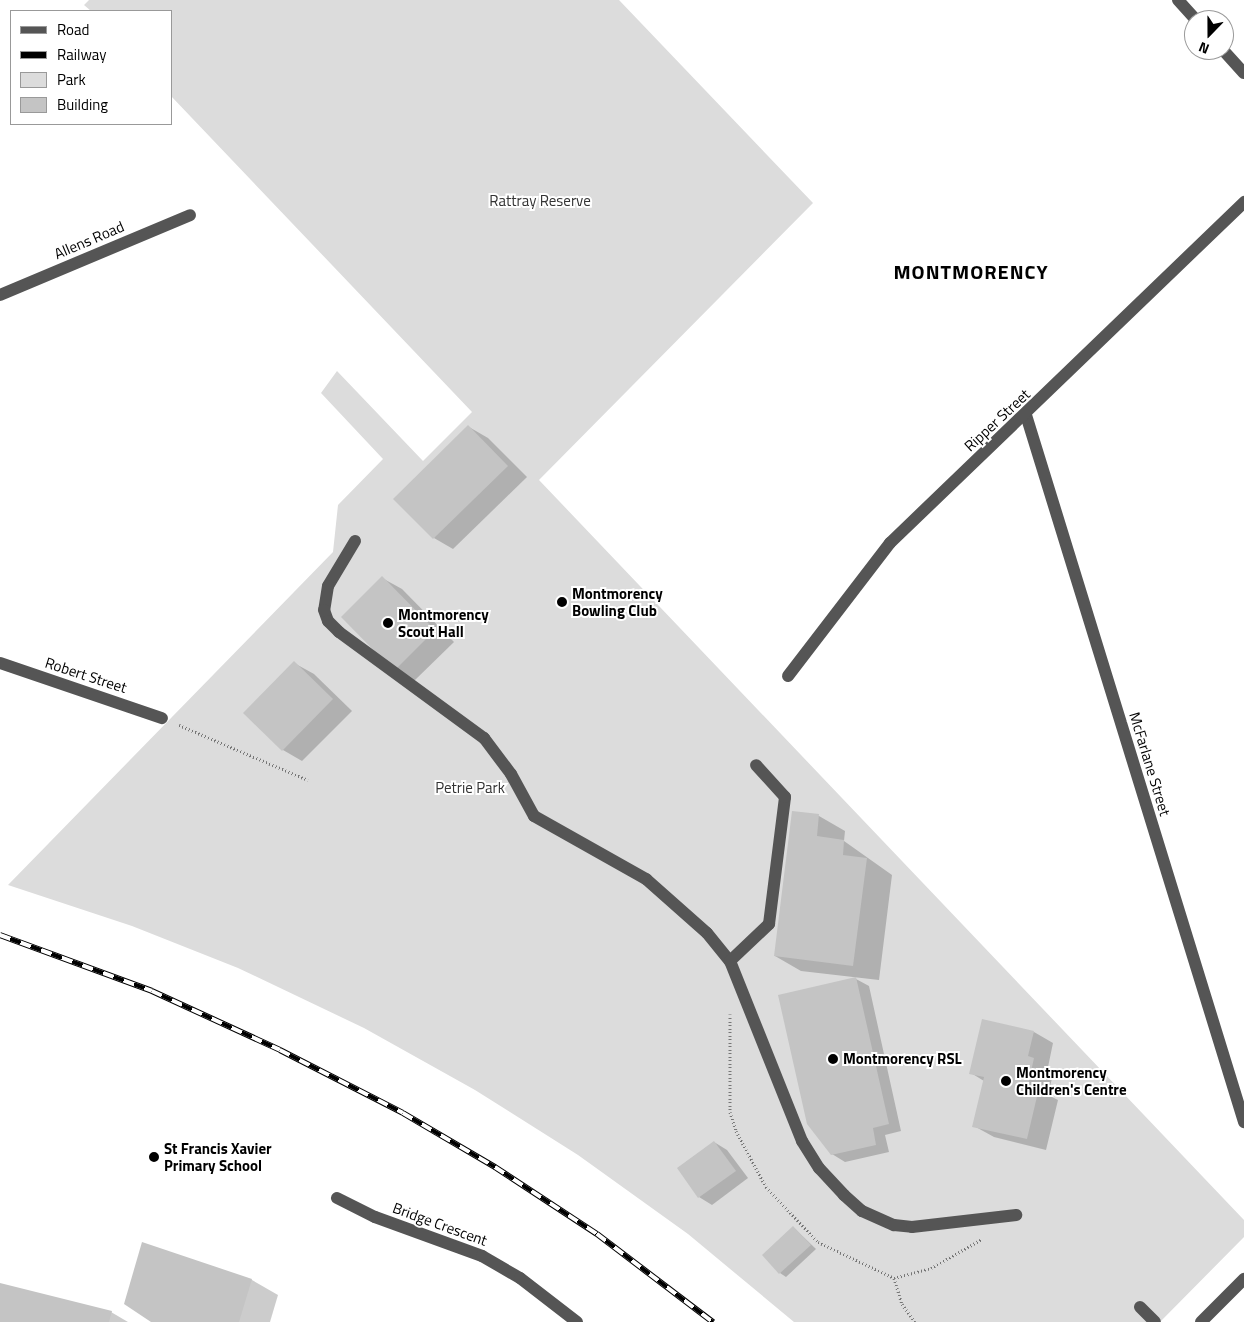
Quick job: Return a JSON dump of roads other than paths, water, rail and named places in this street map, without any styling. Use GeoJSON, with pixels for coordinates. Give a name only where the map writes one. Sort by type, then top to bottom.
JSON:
{"type":"FeatureCollection","features":[{"type":"Feature","properties":{"kind":"street"},"geometry":{"type":"LineString","coordinates":[[1178,0],[1187,10]]}},
{"type":"Feature","properties":{"kind":"street"},"geometry":{"type":"LineString","coordinates":[[1232,60],[1244,73]]}},
{"type":"Feature","properties":{"kind":"street","name":"Ripper Street"},"geometry":{"type":"LineString","coordinates":[[788,676],[890,542],[1026,415],[1244,202]]}},
{"type":"Feature","properties":{"kind":"street","name":"Allens Road"},"geometry":{"type":"LineString","coordinates":[[0,295],[190,215]]}},
{"type":"Feature","properties":{"kind":"street","name":"McFarlane Street"},"geometry":{"type":"LineString","coordinates":[[1026,415],[1244,1122]]}},
{"type":"Feature","properties":{"kind":"street"},"geometry":{"type":"LineString","coordinates":[[355,541],[328,586],[324,610],[328,621],[339,632],[484,738],[507,767],[534,816],[646,879],[707,933],[730,961],[802,1142],[819,1168],[844,1196],[862,1211],[894,1225],[912,1227],[1016,1215]]}},
{"type":"Feature","properties":{"kind":"street","name":"Robert Street"},"geometry":{"type":"LineString","coordinates":[[0,663],[162,718]]}},
{"type":"Feature","properties":{"kind":"street"},"geometry":{"type":"LineString","coordinates":[[730,961],[769,924],[785,797],[756,765]]}},
{"type":"Feature","properties":{"kind":"street","name":"Bridge Crescent"},"geometry":{"type":"LineString","coordinates":[[336,1198],[375,1217],[482,1256],[520,1278],[577,1322]]}},
{"type":"Feature","properties":{"kind":"street"},"geometry":{"type":"LineString","coordinates":[[1201,1322],[1244,1279]]}},
{"type":"Feature","properties":{"kind":"street"},"geometry":{"type":"LineString","coordinates":[[1140,1307],[1155,1322]]}},
{"type":"Feature","properties":{"kind":"railway"},"geometry":{"type":"LineString","coordinates":[[0,935],[152,991],[280,1050],[403,1113],[495,1167],[597,1234],[713,1322]]}},
{"type":"Feature","properties":{"kind":"place","name":"Montmorency Bowling Club"},"geometry":{"type":"Point","coordinates":[562,602]}},
{"type":"Feature","properties":{"kind":"place","name":"Montmorency Scout Hall"},"geometry":{"type":"Point","coordinates":[388,623]}},
{"type":"Feature","properties":{"kind":"place","name":"Montmorency RSL"},"geometry":{"type":"Point","coordinates":[833,1059]}},
{"type":"Feature","properties":{"kind":"place","name":"Montmorency Children's Centre"},"geometry":{"type":"Point","coordinates":[1006,1081]}},
{"type":"Feature","properties":{"kind":"place","name":"St Francis Xavier Primary School"},"geometry":{"type":"Point","coordinates":[154,1157]}},
{"type":"Feature","properties":{"kind":"district","name":"MONTMORENCY"},"geometry":{"type":"Point","coordinates":[971,271]}},
{"type":"Feature","properties":{"kind":"park label","name":"Rattray Reserve"},"geometry":{"type":"Point","coordinates":[540,201]}},
{"type":"Feature","properties":{"kind":"park label","name":"Petrie Park"},"geometry":{"type":"Point","coordinates":[470,788]}}]}
